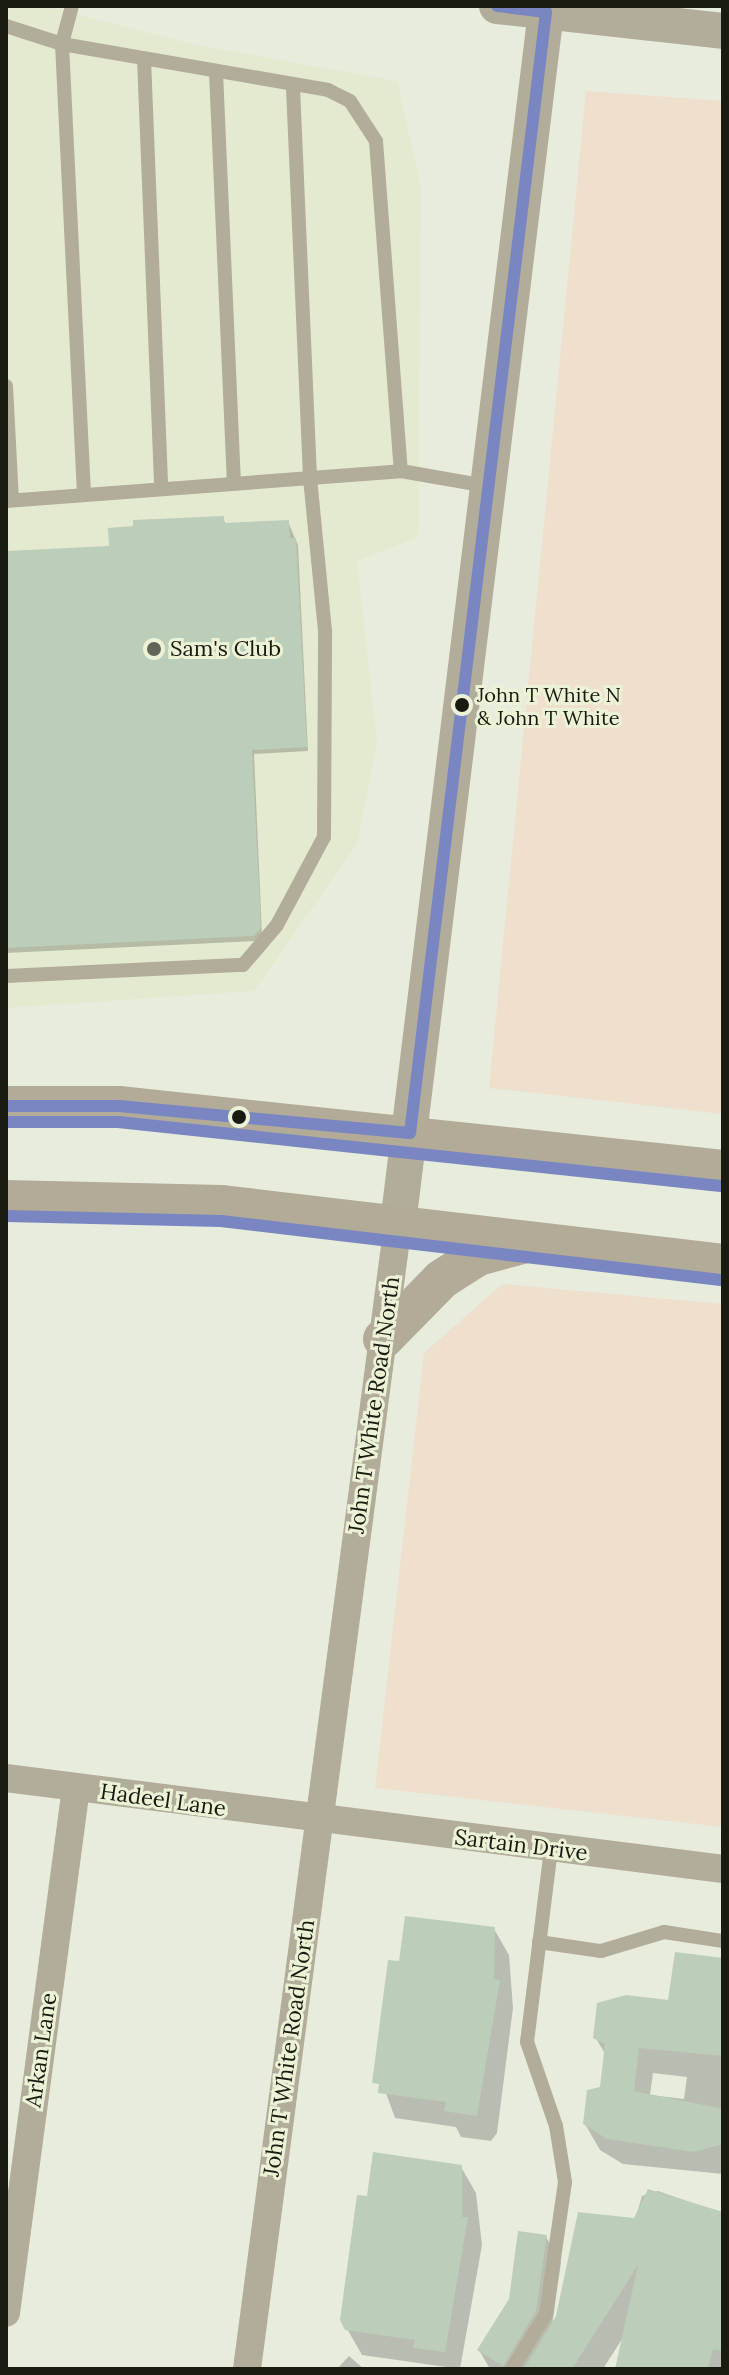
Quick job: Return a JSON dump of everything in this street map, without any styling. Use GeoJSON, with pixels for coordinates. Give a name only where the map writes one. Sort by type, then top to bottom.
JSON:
{"type":"FeatureCollection","features":[{"type":"Feature","properties":{"kind":"main road"},"geometry":{"type":"LineString","coordinates":[[6,1106],[119,1106],[410,1133],[723,1170]]}},
{"type":"Feature","properties":{"kind":"main road"},"geometry":{"type":"LineString","coordinates":[[6,1200],[222,1205],[723,1264]]}},
{"type":"Feature","properties":{"kind":"main road"},"geometry":{"type":"LineString","coordinates":[[383,1339],[442,1279],[478,1256],[532,1241]]}},
{"type":"Feature","properties":{"kind":"street"},"geometry":{"type":"LineString","coordinates":[[497,6],[723,31]]}},
{"type":"Feature","properties":{"kind":"street","name":"John T White Road North"},"geometry":{"type":"LineString","coordinates":[[247,2369],[410,1133],[546,12]]}},
{"type":"Feature","properties":{"kind":"street","name":"Hadeel Lane"},"geometry":{"type":"LineString","coordinates":[[6,1778],[319,1822]]}},
{"type":"Feature","properties":{"kind":"street","name":"Arkan Lane"},"geometry":{"type":"LineString","coordinates":[[6,2313],[76,1788]]}},
{"type":"Feature","properties":{"kind":"street","name":"Sartain Drive"},"geometry":{"type":"LineString","coordinates":[[319,1822],[723,1869]]}},
{"type":"Feature","properties":{"kind":"lane"},"geometry":{"type":"LineString","coordinates":[[72,6],[62,44],[84,494]]}},
{"type":"Feature","properties":{"kind":"lane"},"geometry":{"type":"LineString","coordinates":[[6,26],[62,44],[293,85],[350,101],[376,141],[401,471]]}},
{"type":"Feature","properties":{"kind":"lane"},"geometry":{"type":"LineString","coordinates":[[144,59],[161,488]]}},
{"type":"Feature","properties":{"kind":"lane"},"geometry":{"type":"LineString","coordinates":[[216,72],[234,482]]}},
{"type":"Feature","properties":{"kind":"lane"},"geometry":{"type":"LineString","coordinates":[[6,976],[243,965],[277,925],[324,837],[325,631],[310,477],[293,85]]}},
{"type":"Feature","properties":{"kind":"lane"},"geometry":{"type":"LineString","coordinates":[[6,386],[9,500],[401,471],[486,487]]}},
{"type":"Feature","properties":{"kind":"lane"},"geometry":{"type":"LineString","coordinates":[[512,2369],[546,2314],[565,2182],[556,2126],[527,2042],[551,1849]]}},
{"type":"Feature","properties":{"kind":"lane"},"geometry":{"type":"LineString","coordinates":[[539,1942],[601,1951],[664,1932],[723,1941]]}},
{"type":"Feature","properties":{"kind":"shaded area"},"geometry":{"type":"Polygon","coordinates":[[[6,6],[44,6],[192,44],[397,81],[421,187],[418,537],[357,561],[377,743],[357,844],[254,991],[6,1008],[6,6]]]}},
{"type":"Feature","properties":{"kind":"shaded area"},"geometry":{"type":"Polygon","coordinates":[[[586,91],[723,101],[723,1114],[489,1088],[586,91]]]}},
{"type":"Feature","properties":{"kind":"shaded area"},"geometry":{"type":"Polygon","coordinates":[[[502,1284],[723,1304],[723,1827],[375,1788],[424,1353],[502,1284]]]}},
{"type":"Feature","properties":{"kind":"building","name":"Sam's Club"},"geometry":{"type":"Polygon","coordinates":[[[224,516],[224,523],[289,520],[290,538],[296,538],[307,747],[252,750],[261,928],[254,936],[6,948],[6,551],[109,546],[108,528],[133,526],[133,520],[224,516]]]}},
{"type":"Feature","properties":{"kind":"building"},"geometry":{"type":"Polygon","coordinates":[[[405,1916],[495,1927],[494,1979],[500,1980],[477,2116],[444,2111],[446,2102],[378,2093],[379,2084],[372,2083],[388,1960],[399,1961],[405,1916]]]}},
{"type":"Feature","properties":{"kind":"building"},"geometry":{"type":"Polygon","coordinates":[[[675,1952],[723,1958],[723,2056],[639,2048],[634,2091],[723,2109],[723,2144],[694,2152],[607,2139],[583,2124],[587,2090],[600,2087],[605,2044],[593,2038],[597,2003],[626,1995],[668,2000],[675,1952]]]}},
{"type":"Feature","properties":{"kind":"building"},"geometry":{"type":"Polygon","coordinates":[[[373,2152],[462,2165],[462,2217],[468,2217],[445,2352],[413,2348],[415,2340],[345,2330],[340,2320],[357,2195],[367,2196],[373,2152]]]}},
{"type":"Feature","properties":{"kind":"building"},"geometry":{"type":"Polygon","coordinates":[[[648,2189],[723,2212],[723,2351],[713,2349],[708,2369],[615,2369],[638,2265],[572,2369],[524,2369],[556,2316],[578,2212],[634,2218],[648,2189]]]}},
{"type":"Feature","properties":{"kind":"building"},"geometry":{"type":"Polygon","coordinates":[[[518,2231],[547,2235],[536,2311],[503,2366],[477,2350],[509,2299],[518,2231]]]}},
{"type":"Feature","properties":{"kind":"transit line"},"geometry":{"type":"LineString","coordinates":[[6,1106],[119,1106],[410,1133],[546,12],[497,6]]}},
{"type":"Feature","properties":{"kind":"transit line"},"geometry":{"type":"LineString","coordinates":[[6,1122],[118,1122],[721,1186]]}},
{"type":"Feature","properties":{"kind":"transit line"},"geometry":{"type":"LineString","coordinates":[[6,1216],[221,1221],[721,1280]]}},
{"type":"Feature","properties":{"kind":"place","name":"Sam's Club"},"geometry":{"type":"Point","coordinates":[154,649]}},
{"type":"Feature","properties":{"kind":"place","name":"John T White N & John T White"},"geometry":{"type":"Point","coordinates":[462,705]}}]}
